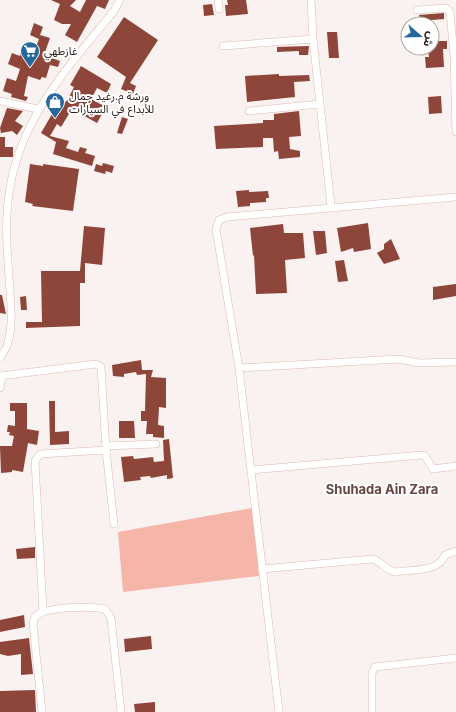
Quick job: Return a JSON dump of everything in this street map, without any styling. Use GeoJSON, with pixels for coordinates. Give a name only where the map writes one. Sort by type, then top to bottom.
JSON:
{"type":"FeatureCollection","features":[{"type":"Feature","properties":{"kind":"street"},"geometry":{"type":"LineString","coordinates":[[0,358],[8,344],[12,325],[7,237],[8,195],[14,169],[38,109],[65,68],[114,11],[120,0]]}},
{"type":"Feature","properties":{"kind":"street"},"geometry":{"type":"LineString","coordinates":[[218,0],[219,9]]}},
{"type":"Feature","properties":{"kind":"street"},"geometry":{"type":"LineString","coordinates":[[312,0],[313,39],[331,206]]}},
{"type":"Feature","properties":{"kind":"street"},"geometry":{"type":"LineString","coordinates":[[417,10],[446,8],[450,12],[454,55],[456,132]]}},
{"type":"Feature","properties":{"kind":"street"},"geometry":{"type":"LineString","coordinates":[[223,46],[313,39]]}},
{"type":"Feature","properties":{"kind":"street"},"geometry":{"type":"LineString","coordinates":[[0,101],[38,109]]}},
{"type":"Feature","properties":{"kind":"street"},"geometry":{"type":"LineString","coordinates":[[249,111],[320,104]]}},
{"type":"Feature","properties":{"kind":"street"},"geometry":{"type":"LineString","coordinates":[[279,712],[239,368],[216,229],[219,220],[227,217],[331,206],[456,197]]}},
{"type":"Feature","properties":{"kind":"street"},"geometry":{"type":"LineString","coordinates":[[239,368],[398,360],[419,363],[456,362]]}},
{"type":"Feature","properties":{"kind":"street"},"geometry":{"type":"LineString","coordinates":[[0,388],[1,376],[99,364],[102,369],[106,448],[114,524]]}},
{"type":"Feature","properties":{"kind":"street"},"geometry":{"type":"LineString","coordinates":[[43,611],[35,461],[40,454],[156,444]]}},
{"type":"Feature","properties":{"kind":"street"},"geometry":{"type":"LineString","coordinates":[[251,470],[422,455],[425,456],[434,469],[456,466]]}},
{"type":"Feature","properties":{"kind":"street"},"geometry":{"type":"LineString","coordinates":[[262,569],[372,559],[379,561],[390,571],[395,572],[436,567],[443,561],[448,552],[456,551]]}},
{"type":"Feature","properties":{"kind":"street"},"geometry":{"type":"LineString","coordinates":[[42,712],[33,624],[35,617],[43,611],[92,606],[105,609],[109,614],[112,623],[121,712]]}},
{"type":"Feature","properties":{"kind":"street"},"geometry":{"type":"LineString","coordinates":[[372,712],[372,673],[375,667],[456,658]]}},
{"type":"Feature","properties":{"kind":"shaded area"},"geometry":{"type":"Polygon","coordinates":[[[252,508],[259,576],[123,592],[118,532],[252,508]]]}},
{"type":"Feature","properties":{"kind":"building"},"geometry":{"type":"Polygon","coordinates":[[[51,0],[76,0],[70,6],[80,12],[86,0],[109,0],[105,9],[97,6],[77,42],[65,35],[71,24],[62,24],[54,20],[60,4],[51,0]]]}},
{"type":"Feature","properties":{"kind":"building"},"geometry":{"type":"Polygon","coordinates":[[[227,0],[246,0],[248,14],[226,16],[225,5],[228,5],[227,0]]]}},
{"type":"Feature","properties":{"kind":"building"},"geometry":{"type":"Polygon","coordinates":[[[212,4],[214,15],[204,16],[203,5],[212,4]]]}},
{"type":"Feature","properties":{"kind":"building"},"geometry":{"type":"Polygon","coordinates":[[[444,13],[444,19],[440,19],[440,16],[419,15],[444,13]]]}},
{"type":"Feature","properties":{"kind":"building"},"geometry":{"type":"Polygon","coordinates":[[[124,17],[158,40],[130,83],[136,86],[133,94],[121,89],[126,77],[97,57],[124,17]]]}},
{"type":"Feature","properties":{"kind":"building"},"geometry":{"type":"Polygon","coordinates":[[[34,23],[43,27],[40,35],[50,38],[44,55],[60,61],[58,67],[50,65],[46,78],[42,77],[40,80],[28,76],[24,96],[28,97],[26,101],[11,97],[12,94],[3,91],[7,78],[16,81],[20,69],[8,64],[12,53],[20,56],[22,48],[34,52],[39,39],[30,35],[34,23]]]}},
{"type":"Feature","properties":{"kind":"building"},"geometry":{"type":"Polygon","coordinates":[[[327,32],[337,32],[339,58],[329,58],[327,32]]]}},
{"type":"Feature","properties":{"kind":"building"},"geometry":{"type":"Polygon","coordinates":[[[440,41],[447,41],[447,49],[443,49],[444,67],[426,68],[425,57],[440,56],[440,41]]]}},
{"type":"Feature","properties":{"kind":"building"},"geometry":{"type":"Polygon","coordinates":[[[309,46],[308,55],[299,55],[299,51],[277,52],[277,47],[309,46]]]}},
{"type":"Feature","properties":{"kind":"building"},"geometry":{"type":"Polygon","coordinates":[[[81,66],[111,84],[107,93],[97,88],[91,99],[106,107],[97,123],[72,109],[61,127],[57,124],[50,136],[69,141],[66,148],[78,152],[80,147],[87,149],[85,153],[95,156],[92,166],[53,154],[56,142],[41,133],[59,102],[63,105],[68,99],[74,87],[70,85],[81,66]]]}},
{"type":"Feature","properties":{"kind":"building"},"geometry":{"type":"Polygon","coordinates":[[[279,74],[279,76],[309,75],[310,81],[294,82],[295,97],[247,102],[245,76],[279,74]]]}},
{"type":"Feature","properties":{"kind":"building"},"geometry":{"type":"Polygon","coordinates":[[[441,96],[442,113],[429,114],[428,97],[441,96]]]}},
{"type":"Feature","properties":{"kind":"building"},"geometry":{"type":"Polygon","coordinates":[[[7,108],[23,111],[15,121],[23,126],[17,135],[12,131],[1,133],[0,128],[7,108]]]}},
{"type":"Feature","properties":{"kind":"building"},"geometry":{"type":"Polygon","coordinates":[[[299,111],[301,136],[289,137],[290,149],[300,151],[300,157],[279,159],[278,151],[274,152],[273,138],[263,138],[263,147],[216,149],[214,126],[263,123],[263,120],[274,120],[274,114],[299,111]]]}},
{"type":"Feature","properties":{"kind":"building"},"geometry":{"type":"Polygon","coordinates":[[[122,117],[128,119],[122,134],[117,133],[122,117]]]}},
{"type":"Feature","properties":{"kind":"building"},"geometry":{"type":"Polygon","coordinates":[[[0,137],[5,137],[5,147],[13,147],[13,157],[0,157],[0,137]]]}},
{"type":"Feature","properties":{"kind":"building"},"geometry":{"type":"Polygon","coordinates":[[[103,163],[114,166],[112,173],[106,171],[105,174],[94,171],[96,164],[102,166],[103,163]]]}},
{"type":"Feature","properties":{"kind":"building"},"geometry":{"type":"Polygon","coordinates":[[[30,164],[43,166],[43,164],[79,169],[73,211],[32,206],[33,204],[25,202],[30,164]]]}},
{"type":"Feature","properties":{"kind":"building"},"geometry":{"type":"Polygon","coordinates":[[[249,190],[249,192],[268,191],[269,198],[266,198],[266,202],[250,203],[250,206],[238,207],[236,191],[249,190]]]}},
{"type":"Feature","properties":{"kind":"building"},"geometry":{"type":"Polygon","coordinates":[[[368,223],[371,249],[354,252],[353,248],[341,252],[337,228],[368,223]]]}},
{"type":"Feature","properties":{"kind":"building"},"geometry":{"type":"Polygon","coordinates":[[[283,224],[284,233],[303,233],[305,258],[285,260],[287,293],[256,294],[254,255],[253,256],[250,228],[283,224]]]}},
{"type":"Feature","properties":{"kind":"building"},"geometry":{"type":"Polygon","coordinates":[[[84,226],[105,228],[102,265],[85,263],[85,283],[80,283],[80,326],[26,328],[26,322],[42,322],[41,271],[80,271],[84,226]]]}},
{"type":"Feature","properties":{"kind":"building"},"geometry":{"type":"Polygon","coordinates":[[[313,231],[325,231],[327,253],[316,255],[313,231]]]}},
{"type":"Feature","properties":{"kind":"building"},"geometry":{"type":"Polygon","coordinates":[[[391,239],[400,259],[384,264],[377,253],[384,249],[384,244],[391,239]]]}},
{"type":"Feature","properties":{"kind":"building"},"geometry":{"type":"Polygon","coordinates":[[[344,260],[348,281],[338,282],[335,261],[344,260]]]}},
{"type":"Feature","properties":{"kind":"building"},"geometry":{"type":"Polygon","coordinates":[[[456,284],[456,296],[433,300],[433,287],[456,284]]]}},
{"type":"Feature","properties":{"kind":"building"},"geometry":{"type":"Polygon","coordinates":[[[0,295],[2,295],[6,314],[0,313],[0,295]]]}},
{"type":"Feature","properties":{"kind":"building"},"geometry":{"type":"Polygon","coordinates":[[[26,296],[27,310],[21,310],[20,297],[26,296]]]}},
{"type":"Feature","properties":{"kind":"building"},"geometry":{"type":"Polygon","coordinates":[[[141,360],[142,370],[153,370],[151,377],[166,378],[166,408],[159,407],[158,425],[164,426],[164,438],[153,437],[153,434],[146,434],[147,421],[141,421],[141,411],[145,411],[146,374],[137,375],[136,372],[124,374],[124,377],[113,376],[112,365],[141,360]]]}},
{"type":"Feature","properties":{"kind":"building"},"geometry":{"type":"Polygon","coordinates":[[[49,401],[55,401],[55,432],[69,431],[69,444],[50,445],[49,401]]]}},
{"type":"Feature","properties":{"kind":"building"},"geometry":{"type":"Polygon","coordinates":[[[10,403],[27,403],[27,429],[39,431],[37,445],[28,443],[23,472],[12,470],[12,472],[1,473],[0,446],[12,446],[14,436],[9,435],[10,432],[7,432],[8,425],[15,426],[15,411],[10,411],[10,403]]]}},
{"type":"Feature","properties":{"kind":"building"},"geometry":{"type":"Polygon","coordinates":[[[119,421],[134,421],[135,438],[119,438],[119,421]]]}},
{"type":"Feature","properties":{"kind":"building"},"geometry":{"type":"Polygon","coordinates":[[[169,439],[173,478],[167,479],[167,475],[151,478],[150,476],[140,477],[141,480],[124,482],[121,457],[133,456],[134,459],[153,457],[154,462],[164,461],[163,440],[169,439]]]}},
{"type":"Feature","properties":{"kind":"building"},"geometry":{"type":"Polygon","coordinates":[[[35,547],[35,558],[17,559],[16,549],[35,547]]]}},
{"type":"Feature","properties":{"kind":"building"},"geometry":{"type":"Polygon","coordinates":[[[24,615],[25,627],[0,632],[0,620],[24,615]]]}},
{"type":"Feature","properties":{"kind":"building"},"geometry":{"type":"Polygon","coordinates":[[[151,636],[152,649],[125,652],[124,639],[151,636]]]}},
{"type":"Feature","properties":{"kind":"building"},"geometry":{"type":"Polygon","coordinates":[[[29,638],[33,674],[21,675],[21,654],[8,656],[0,654],[0,642],[29,638]]]}},
{"type":"Feature","properties":{"kind":"building"},"geometry":{"type":"Polygon","coordinates":[[[35,690],[36,712],[0,712],[0,691],[35,690]]]}},
{"type":"Feature","properties":{"kind":"building"},"geometry":{"type":"Polygon","coordinates":[[[155,702],[155,712],[135,712],[134,704],[155,702]]]}},
{"type":"Feature","properties":{"kind":"place","name":"غازطهي"},"geometry":{"type":"Point","coordinates":[30,68]}},
{"type":"Feature","properties":{"kind":"place","name":"ورشة م.رغيد جمال للأبداع في السيارات"},"geometry":{"type":"Point","coordinates":[55,119]}},
{"type":"Feature","properties":{"kind":"district","name":"Shuhada Ain Zara"},"geometry":{"type":"Point","coordinates":[382,489]}}]}
